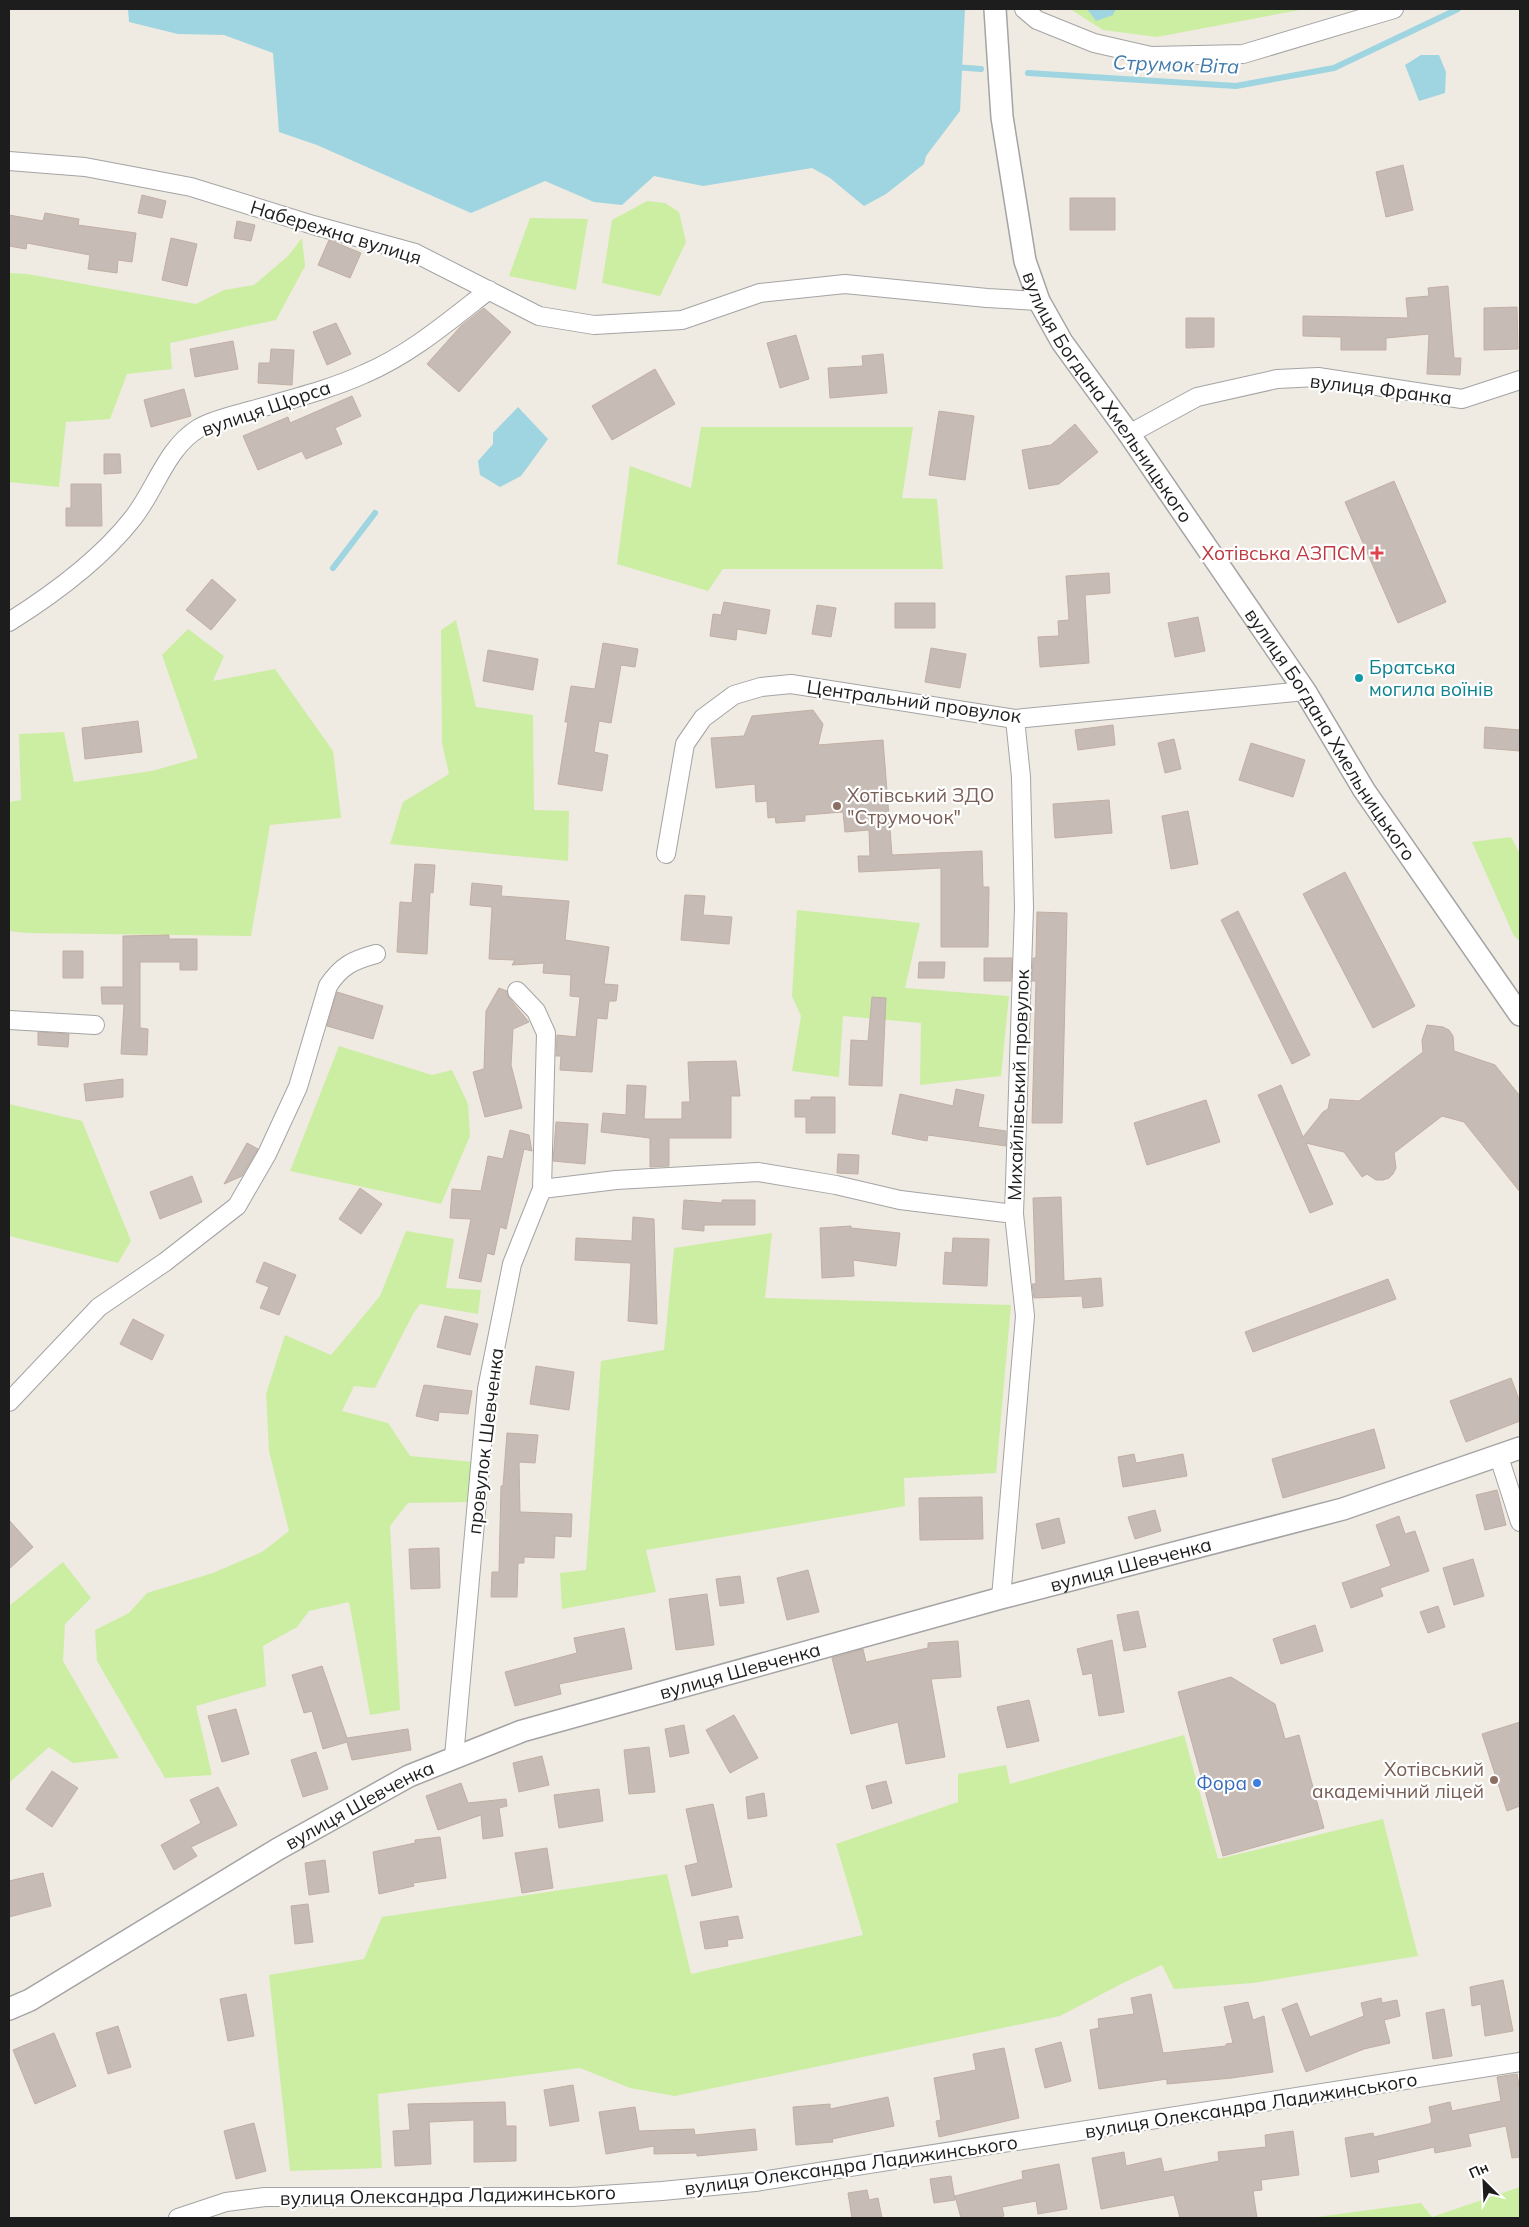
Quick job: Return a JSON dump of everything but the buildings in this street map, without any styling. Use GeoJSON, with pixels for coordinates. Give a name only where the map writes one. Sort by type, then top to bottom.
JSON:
{"type":"FeatureCollection","features":[{"type":"Feature","properties":{"kind":"street","name":"вулиця Богдана Хмельницького"},"geometry":{"type":"LineString","coordinates":[[995,9],[1002,117],[1025,261],[1039,301],[1062,342],[1129,434],[1305,691],[1364,790],[1520,1015]]}},
{"type":"Feature","properties":{"kind":"street"},"geometry":{"type":"LineString","coordinates":[[1024,9],[1037,20],[1094,43],[1151,56],[1243,54],[1394,9]]}},
{"type":"Feature","properties":{"kind":"street","name":"Набережна вулиця"},"geometry":{"type":"LineString","coordinates":[[9,161],[85,167],[192,187],[313,225],[415,253],[539,316],[594,325],[682,320],[760,293],[845,284],[987,298],[1039,301]]}},
{"type":"Feature","properties":{"kind":"street","name":"вулиця Щорса"},"geometry":{"type":"LineString","coordinates":[[9,622],[43,601],[87,566],[133,518],[178,445],[200,428],[224,418],[292,399],[364,375],[416,346],[489,290]]}},
{"type":"Feature","properties":{"kind":"street","name":"вулиця Франка"},"geometry":{"type":"LineString","coordinates":[[1129,434],[1197,397],[1277,380],[1318,378],[1462,399],[1520,380]]}},
{"type":"Feature","properties":{"kind":"street","name":"Центральний провулок"},"geometry":{"type":"LineString","coordinates":[[666,854],[685,744],[703,718],[734,695],[761,687],[791,684],[1015,719],[1305,691]]}},
{"type":"Feature","properties":{"kind":"street","name":"Михайлівський провулок"},"geometry":{"type":"LineString","coordinates":[[542,1189],[616,1180],[758,1172],[836,1185],[900,1200],[1014,1214],[1024,908],[1021,777],[1015,719]]}},
{"type":"Feature","properties":{"kind":"street"},"geometry":{"type":"LineString","coordinates":[[9,1402],[99,1307],[165,1262],[237,1206],[267,1154],[298,1087],[328,986],[337,972],[357,959],[376,954]]}},
{"type":"Feature","properties":{"kind":"street","name":"провулок Шевченка"},"geometry":{"type":"LineString","coordinates":[[454,1757],[487,1388],[512,1264],[542,1189],[546,1033],[536,1011],[517,991]]}},
{"type":"Feature","properties":{"kind":"street"},"geometry":{"type":"LineString","coordinates":[[9,1020],[95,1025]]}},
{"type":"Feature","properties":{"kind":"street"},"geometry":{"type":"LineString","coordinates":[[1001,1598],[1025,1316],[1014,1214]]}},
{"type":"Feature","properties":{"kind":"street","name":"вулиця Шевченка"},"geometry":{"type":"LineString","coordinates":[[9,2009],[30,2000],[278,1849],[409,1776],[522,1731],[1001,1598],[1343,1509],[1499,1457],[1520,1448]]}},
{"type":"Feature","properties":{"kind":"street"},"geometry":{"type":"LineString","coordinates":[[1499,1457],[1520,1522]]}},
{"type":"Feature","properties":{"kind":"street","name":"вулиця Олександра Ладижинського"},"geometry":{"type":"LineString","coordinates":[[178,2218],[226,2202],[265,2197],[572,2197],[755,2182],[1520,2062]]}},
{"type":"Feature","properties":{"kind":"green space"},"geometry":{"type":"Polygon","coordinates":[[[1070,9],[1305,9],[1157,37],[1103,30],[1070,9]]]}},
{"type":"Feature","properties":{"kind":"green space"},"geometry":{"type":"Polygon","coordinates":[[[647,201],[665,203],[679,212],[686,242],[660,296],[602,283],[612,220],[647,201]]]}},
{"type":"Feature","properties":{"kind":"green space"},"geometry":{"type":"Polygon","coordinates":[[[530,218],[588,219],[576,290],[509,276],[530,218]]]}},
{"type":"Feature","properties":{"kind":"green space"},"geometry":{"type":"Polygon","coordinates":[[[302,238],[305,266],[276,320],[170,343],[172,369],[127,374],[110,419],[66,422],[59,487],[9,482],[9,273],[27,274],[196,304],[224,290],[254,285],[288,256],[302,238]]]}},
{"type":"Feature","properties":{"kind":"green space"},"geometry":{"type":"Polygon","coordinates":[[[701,427],[913,427],[902,498],[937,499],[943,569],[723,569],[708,591],[617,564],[630,466],[691,488],[701,427]]]}},
{"type":"Feature","properties":{"kind":"green space"},"geometry":{"type":"Polygon","coordinates":[[[456,620],[476,707],[533,715],[534,810],[569,811],[568,861],[390,844],[403,802],[449,774],[442,743],[441,630],[456,620]]]}},
{"type":"Feature","properties":{"kind":"green space"},"geometry":{"type":"Polygon","coordinates":[[[188,629],[224,656],[213,681],[275,669],[333,751],[341,818],[270,825],[251,936],[26,933],[9,931],[9,802],[21,800],[19,734],[64,732],[74,782],[152,771],[198,758],[162,655],[188,629]]]}},
{"type":"Feature","properties":{"kind":"green space"},"geometry":{"type":"Polygon","coordinates":[[[1511,837],[1520,854],[1520,941],[1514,936],[1472,842],[1511,837]]]}},
{"type":"Feature","properties":{"kind":"green space"},"geometry":{"type":"Polygon","coordinates":[[[797,910],[920,923],[905,988],[1009,996],[1001,1076],[920,1085],[921,1023],[843,1016],[839,1077],[792,1071],[801,1016],[792,996],[797,910]]]}},
{"type":"Feature","properties":{"kind":"green space"},"geometry":{"type":"Polygon","coordinates":[[[339,1046],[432,1075],[452,1070],[468,1104],[470,1136],[441,1204],[290,1171],[339,1046]]]}},
{"type":"Feature","properties":{"kind":"green space"},"geometry":{"type":"Polygon","coordinates":[[[9,1104],[82,1121],[131,1241],[118,1263],[9,1236],[9,1104]]]}},
{"type":"Feature","properties":{"kind":"green space"},"geometry":{"type":"Polygon","coordinates":[[[406,1231],[454,1239],[446,1288],[481,1290],[478,1314],[420,1304],[375,1388],[354,1386],[342,1411],[388,1423],[410,1456],[473,1462],[468,1502],[408,1503],[390,1526],[400,1710],[370,1715],[349,1602],[309,1611],[297,1627],[263,1646],[266,1686],[196,1706],[212,1775],[165,1778],[97,1661],[95,1630],[129,1613],[147,1593],[213,1573],[262,1552],[289,1531],[269,1451],[266,1394],[285,1335],[331,1355],[380,1296],[406,1231]]]}},
{"type":"Feature","properties":{"kind":"green space"},"geometry":{"type":"Polygon","coordinates":[[[772,1233],[765,1298],[1011,1305],[996,1473],[904,1478],[905,1506],[646,1550],[656,1592],[562,1609],[560,1573],[586,1570],[601,1361],[664,1350],[674,1248],[772,1233]]]}},
{"type":"Feature","properties":{"kind":"green space"},"geometry":{"type":"Polygon","coordinates":[[[63,1562],[91,1598],[65,1624],[63,1661],[119,1758],[73,1763],[49,1747],[9,1783],[9,1606],[63,1562]]]}},
{"type":"Feature","properties":{"kind":"green space"},"geometry":{"type":"Polygon","coordinates":[[[1184,1735],[1218,1859],[1383,1819],[1418,1956],[1253,1983],[1174,1989],[1162,1965],[1060,2016],[675,2096],[630,2088],[580,2068],[378,2094],[382,2168],[290,2171],[269,1975],[364,1959],[382,1917],[667,1874],[691,1974],[863,1935],[836,1844],[958,1802],[958,1774],[1006,1765],[1010,1784],[1184,1735]]]}},
{"type":"Feature","properties":{"kind":"green space"},"geometry":{"type":"Polygon","coordinates":[[[1520,2187],[1520,2218],[1309,2218],[1421,2203],[1432,2217],[1520,2187]]]}},
{"type":"Feature","properties":{"kind":"water"},"geometry":{"type":"Polygon","coordinates":[[[128,9],[965,9],[960,111],[926,156],[924,164],[886,194],[864,206],[830,178],[812,168],[703,186],[654,176],[622,205],[594,202],[545,181],[471,213],[317,145],[279,132],[273,53],[224,35],[178,34],[129,22],[128,9]]]}},
{"type":"Feature","properties":{"kind":"water"},"geometry":{"type":"Polygon","coordinates":[[[1087,9],[1116,9],[1113,15],[1096,21],[1087,9]]]}},
{"type":"Feature","properties":{"kind":"water"},"geometry":{"type":"Polygon","coordinates":[[[1421,55],[1439,55],[1446,72],[1445,93],[1419,101],[1405,65],[1421,55]]]}},
{"type":"Feature","properties":{"kind":"water"},"geometry":{"type":"Polygon","coordinates":[[[518,407],[548,439],[521,476],[500,487],[480,475],[478,461],[493,444],[493,433],[518,407]]]}},
{"type":"Feature","properties":{"kind":"waterway","name":"Струмок Віта"},"geometry":{"type":"LineString","coordinates":[[1028,73],[1236,86],[1334,68],[1458,9]]}},
{"type":"Feature","properties":{"kind":"waterway","name":"Струмок Віта"},"geometry":{"type":"LineString","coordinates":[[954,67],[981,69]]}},
{"type":"Feature","properties":{"kind":"waterway"},"geometry":{"type":"LineString","coordinates":[[333,568],[375,513]]}},
{"type":"Feature","properties":{"kind":"place","name":"Хотівська АЗПСМ"},"geometry":{"type":"Point","coordinates":[1377,553]}},
{"type":"Feature","properties":{"kind":"place","name":"Братська могила воїнів"},"geometry":{"type":"Point","coordinates":[1359,678]}},
{"type":"Feature","properties":{"kind":"place","name":"Хотівський ЗДО \"Струмочок\""},"geometry":{"type":"Point","coordinates":[837,806]}},
{"type":"Feature","properties":{"kind":"place","name":"Хотівський академічний ліцей"},"geometry":{"type":"Point","coordinates":[1494,1780]}},
{"type":"Feature","properties":{"kind":"place","name":"Фора"},"geometry":{"type":"Point","coordinates":[1257,1783]}}]}
